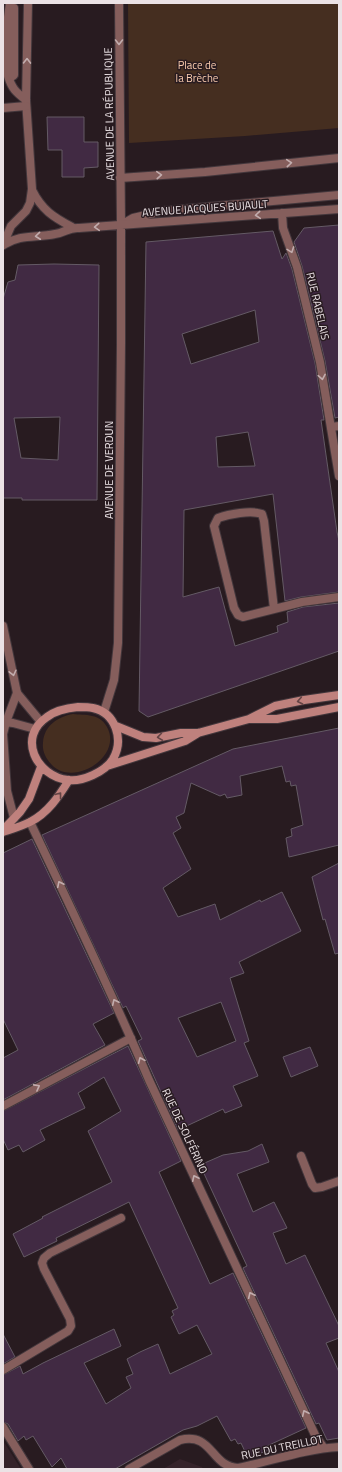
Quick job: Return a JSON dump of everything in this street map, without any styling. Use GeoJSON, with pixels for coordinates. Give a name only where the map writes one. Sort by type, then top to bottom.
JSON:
{"type":"FeatureCollection","features":[{"type":"Feature","properties":{"kind":"main road"},"geometry":{"type":"LineString","coordinates":[[116,726],[144,737],[156,738],[181,733],[198,733],[249,719],[275,706],[339,695]]}},
{"type":"Feature","properties":{"kind":"main road"},"geometry":{"type":"LineString","coordinates":[[249,719],[277,719],[339,707]]}},
{"type":"Feature","properties":{"kind":"main road"},"geometry":{"type":"LineString","coordinates":[[106,766],[112,760],[116,752],[118,736],[113,720],[104,712],[94,708],[67,708],[55,712],[40,722],[35,729],[32,738],[32,747],[41,767],[55,777],[69,780],[78,780],[87,777],[106,766],[186,741],[198,733]]}},
{"type":"Feature","properties":{"kind":"main road"},"geometry":{"type":"LineString","coordinates":[[3,831],[29,799],[41,767]]}},
{"type":"Feature","properties":{"kind":"main road"},"geometry":{"type":"LineString","coordinates":[[3,831],[30,822],[48,809],[69,780]]}},
{"type":"Feature","properties":{"kind":"street"},"geometry":{"type":"LineString","coordinates":[[3,245],[11,226],[26,211],[30,203],[32,189],[26,103],[28,3]]}},
{"type":"Feature","properties":{"kind":"street","name":"AVENUE DE LA RÉPUBLIQUE"},"geometry":{"type":"LineString","coordinates":[[119,3],[121,225]]}},
{"type":"Feature","properties":{"kind":"street"},"geometry":{"type":"LineString","coordinates":[[11,6],[8,17],[8,76],[15,92],[26,103]]}},
{"type":"Feature","properties":{"kind":"street"},"geometry":{"type":"LineString","coordinates":[[11,6],[14,8],[13,76]]}},
{"type":"Feature","properties":{"kind":"street"},"geometry":{"type":"LineString","coordinates":[[3,108],[26,103]]}},
{"type":"Feature","properties":{"kind":"street"},"geometry":{"type":"LineString","coordinates":[[120,178],[205,172],[339,158]]}},
{"type":"Feature","properties":{"kind":"street"},"geometry":{"type":"LineString","coordinates":[[32,189],[38,202],[49,214],[72,228]]}},
{"type":"Feature","properties":{"kind":"street"},"geometry":{"type":"LineString","coordinates":[[121,225],[133,218],[163,211],[339,195]]}},
{"type":"Feature","properties":{"kind":"street","name":"AVENUE JACQUES BUJAULT"},"geometry":{"type":"LineString","coordinates":[[3,245],[15,238],[56,234],[72,228],[339,209]]}},
{"type":"Feature","properties":{"kind":"street","name":"RUE RABELAIS"},"geometry":{"type":"LineString","coordinates":[[282,213],[283,228],[297,267],[335,427],[339,476]]}},
{"type":"Feature","properties":{"kind":"street","name":"AVENUE DE VERDUN"},"geometry":{"type":"LineString","coordinates":[[104,712],[114,680],[118,643],[121,225]]}},
{"type":"Feature","properties":{"kind":"street"},"geometry":{"type":"LineString","coordinates":[[274,609],[262,514],[256,512],[218,518],[215,521],[214,526],[234,608],[238,614],[243,617],[302,602],[339,597]]}},
{"type":"Feature","properties":{"kind":"street"},"geometry":{"type":"LineString","coordinates":[[3,626],[17,693],[40,722]]}},
{"type":"Feature","properties":{"kind":"street"},"geometry":{"type":"LineString","coordinates":[[14,818],[7,791],[3,734],[4,722],[17,693]]}},
{"type":"Feature","properties":{"kind":"street"},"geometry":{"type":"LineString","coordinates":[[4,722],[35,729]]}},
{"type":"Feature","properties":{"kind":"street","name":"RUE DE SOLFÉRINO"},"geometry":{"type":"LineString","coordinates":[[30,822],[316,1436],[324,1448]]}},
{"type":"Feature","properties":{"kind":"street"},"geometry":{"type":"LineString","coordinates":[[3,1106],[131,1038]]}},
{"type":"Feature","properties":{"kind":"street"},"geometry":{"type":"LineString","coordinates":[[301,1156],[315,1188],[339,1181]]}},
{"type":"Feature","properties":{"kind":"street"},"geometry":{"type":"LineString","coordinates":[[3,1370],[68,1331],[71,1326],[70,1319],[44,1269],[42,1263],[44,1258],[50,1253],[121,1218]]}},
{"type":"Feature","properties":{"kind":"street"},"geometry":{"type":"LineString","coordinates":[[3,1427],[29,1469]]}},
{"type":"Feature","properties":{"kind":"street","name":"RUE DU TREILLOT"},"geometry":{"type":"LineString","coordinates":[[129,1469],[180,1440],[189,1438],[202,1441],[223,1463],[231,1467],[238,1468],[289,1455],[324,1448],[339,1447]]}},
{"type":"Feature","properties":{"kind":"shaded area"},"geometry":{"type":"Polygon","coordinates":[[[3,1441],[9,1450],[21,1469],[3,1469],[3,1441]]]}},
{"type":"Feature","properties":{"kind":"shaded area"},"geometry":{"type":"Polygon","coordinates":[[[180,1459],[202,1467],[203,1469],[163,1469],[180,1459]]]}},
{"type":"Feature","properties":{"kind":"green space","name":"Place de la Brèche"},"geometry":{"type":"Polygon","coordinates":[[[128,3],[339,3],[339,128],[245,136],[129,143],[128,3]]]}},
{"type":"Feature","properties":{"kind":"green space"},"geometry":{"type":"Polygon","coordinates":[[[73,714],[90,715],[99,719],[107,726],[110,740],[108,750],[102,759],[93,766],[82,771],[71,773],[61,771],[52,765],[45,755],[43,746],[44,737],[49,727],[62,717],[73,714]]]}},
{"type":"Feature","properties":{"kind":"building"},"geometry":{"type":"Polygon","coordinates":[[[47,117],[84,117],[84,142],[98,142],[98,167],[84,168],[84,177],[62,177],[62,150],[48,150],[47,117]]]}},
{"type":"Feature","properties":{"kind":"building"},"geometry":{"type":"Polygon","coordinates":[[[339,225],[339,417],[335,418],[325,361],[302,266],[294,242],[304,228],[339,225]]]}},
{"type":"Feature","properties":{"kind":"building"},"geometry":{"type":"Polygon","coordinates":[[[273,231],[282,259],[286,253],[292,269],[315,363],[324,420],[321,420],[339,541],[339,592],[301,597],[285,601],[273,494],[184,510],[183,597],[219,587],[235,646],[278,632],[277,626],[288,622],[287,612],[303,607],[339,603],[339,651],[148,717],[139,711],[146,242],[273,231]],[[255,310],[182,334],[191,364],[259,342],[255,310]],[[248,432],[216,437],[218,467],[255,466],[248,432]]]}},
{"type":"Feature","properties":{"kind":"building"},"geometry":{"type":"Polygon","coordinates":[[[18,265],[99,265],[97,500],[22,500],[22,498],[3,498],[3,299],[8,282],[15,280],[18,265]],[[60,417],[14,418],[21,458],[58,460],[60,417]]]}},
{"type":"Feature","properties":{"kind":"building"},"geometry":{"type":"Polygon","coordinates":[[[339,728],[339,845],[289,857],[286,838],[292,836],[291,829],[303,825],[296,785],[291,786],[290,781],[286,782],[282,766],[240,776],[242,795],[227,798],[225,794],[220,796],[191,783],[184,813],[176,817],[181,828],[173,833],[191,869],[163,888],[178,917],[215,904],[220,920],[260,900],[261,902],[282,892],[301,931],[239,962],[244,973],[230,978],[249,1041],[244,1043],[258,1076],[233,1086],[242,1106],[225,1113],[223,1109],[178,1130],[138,1041],[142,1039],[126,1006],[123,1008],[42,835],[233,749],[339,728]],[[221,1002],[178,1018],[197,1057],[236,1041],[221,1002]]]}},
{"type":"Feature","properties":{"kind":"building"},"geometry":{"type":"Polygon","coordinates":[[[32,839],[114,1013],[93,1024],[105,1045],[3,1100],[3,1058],[18,1050],[3,1019],[3,853],[32,839]]]}},
{"type":"Feature","properties":{"kind":"building"},"geometry":{"type":"Polygon","coordinates":[[[339,863],[339,953],[335,954],[325,919],[323,920],[312,877],[339,863]]]}},
{"type":"Feature","properties":{"kind":"building"},"geometry":{"type":"Polygon","coordinates":[[[128,1046],[181,1161],[159,1172],[210,1284],[233,1273],[306,1428],[267,1446],[269,1450],[248,1458],[241,1443],[238,1444],[235,1439],[231,1441],[217,1416],[197,1426],[183,1430],[115,1469],[67,1469],[61,1458],[52,1467],[33,1436],[26,1440],[24,1436],[18,1441],[8,1424],[3,1422],[3,1375],[20,1366],[23,1374],[114,1329],[121,1346],[84,1363],[106,1404],[131,1388],[126,1377],[133,1374],[127,1359],[140,1352],[158,1344],[170,1374],[212,1354],[197,1325],[179,1334],[171,1317],[174,1315],[172,1311],[178,1308],[129,1202],[56,1238],[57,1241],[24,1257],[13,1234],[43,1218],[42,1217],[112,1182],[88,1131],[121,1111],[104,1077],[78,1093],[85,1108],[40,1130],[45,1140],[23,1152],[19,1145],[8,1150],[3,1139],[3,1111],[128,1046]]]}},
{"type":"Feature","properties":{"kind":"building"},"geometry":{"type":"Polygon","coordinates":[[[310,1047],[318,1066],[291,1077],[283,1057],[310,1047]]]}},
{"type":"Feature","properties":{"kind":"building"},"geometry":{"type":"Polygon","coordinates":[[[262,1144],[269,1162],[237,1174],[253,1212],[274,1202],[287,1228],[273,1233],[286,1264],[305,1255],[339,1326],[339,1338],[326,1343],[339,1372],[339,1438],[327,1440],[319,1423],[316,1424],[243,1268],[247,1266],[200,1165],[223,1155],[248,1151],[262,1144]]]}},
{"type":"Feature","properties":{"kind":"building"},"geometry":{"type":"Polygon","coordinates":[[[3,1334],[15,1357],[3,1364],[3,1334]]]}}]}
